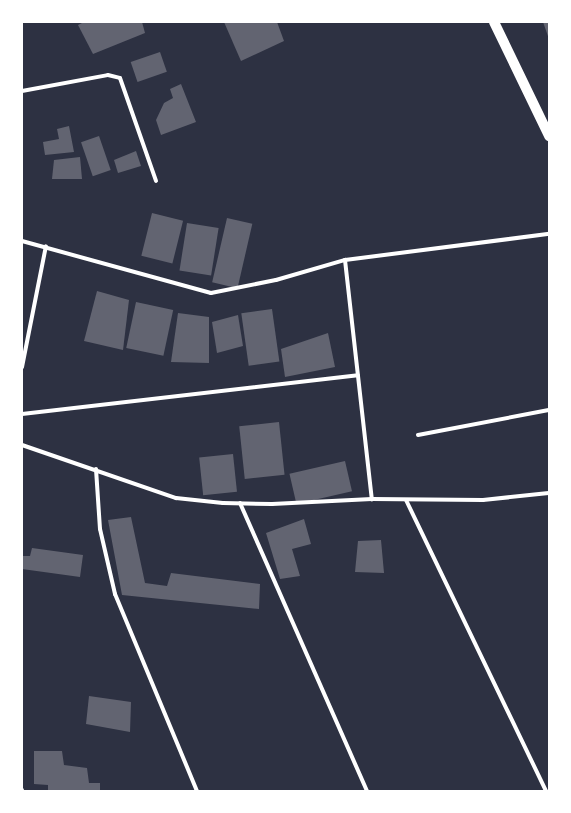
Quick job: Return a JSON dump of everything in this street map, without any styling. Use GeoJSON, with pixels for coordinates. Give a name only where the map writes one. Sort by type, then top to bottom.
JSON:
{"type":"FeatureCollection","features":[{"type":"Feature","properties":{"kind":"main road"},"geometry":{"type":"LineString","coordinates":[[494,22],[549,136]]}},
{"type":"Feature","properties":{"kind":"street"},"geometry":{"type":"LineString","coordinates":[[22,91],[108,75],[120,78],[156,182]]}},
{"type":"Feature","properties":{"kind":"street"},"geometry":{"type":"LineString","coordinates":[[22,241],[46,246],[211,293],[276,280],[345,260],[549,234]]}},
{"type":"Feature","properties":{"kind":"street"},"geometry":{"type":"LineString","coordinates":[[22,367],[46,246]]}},
{"type":"Feature","properties":{"kind":"street"},"geometry":{"type":"LineString","coordinates":[[345,260],[372,498]]}},
{"type":"Feature","properties":{"kind":"street"},"geometry":{"type":"LineString","coordinates":[[22,414],[358,375]]}},
{"type":"Feature","properties":{"kind":"street"},"geometry":{"type":"LineString","coordinates":[[418,435],[549,410]]}},
{"type":"Feature","properties":{"kind":"street"},"geometry":{"type":"LineString","coordinates":[[22,445],[96,469],[176,498],[240,503],[372,498],[406,500],[483,500],[549,493]]}},
{"type":"Feature","properties":{"kind":"street"},"geometry":{"type":"LineString","coordinates":[[96,469],[100,529],[115,594],[197,791]]}},
{"type":"Feature","properties":{"kind":"street"},"geometry":{"type":"LineString","coordinates":[[406,500],[546,791]]}},
{"type":"Feature","properties":{"kind":"street"},"geometry":{"type":"LineString","coordinates":[[240,503],[367,791]]}},
{"type":"Feature","properties":{"kind":"building"},"geometry":{"type":"Polygon","coordinates":[[[84,22],[142,22],[145,33],[93,54],[78,25],[84,22]]]}},
{"type":"Feature","properties":{"kind":"building"},"geometry":{"type":"Polygon","coordinates":[[[224,22],[277,22],[284,41],[241,61],[224,22]]]}},
{"type":"Feature","properties":{"kind":"building"},"geometry":{"type":"Polygon","coordinates":[[[543,22],[549,22],[549,39],[543,22]]]}},
{"type":"Feature","properties":{"kind":"building"},"geometry":{"type":"Polygon","coordinates":[[[160,52],[167,72],[138,82],[131,62],[160,52]]]}},
{"type":"Feature","properties":{"kind":"building"},"geometry":{"type":"Polygon","coordinates":[[[181,84],[196,122],[161,135],[156,120],[164,103],[173,98],[170,89],[181,84]]]}},
{"type":"Feature","properties":{"kind":"building"},"geometry":{"type":"Polygon","coordinates":[[[69,126],[74,152],[45,155],[43,142],[59,139],[57,129],[69,126]]]}},
{"type":"Feature","properties":{"kind":"building"},"geometry":{"type":"Polygon","coordinates":[[[99,136],[111,170],[93,176],[81,142],[99,136]]]}},
{"type":"Feature","properties":{"kind":"building"},"geometry":{"type":"Polygon","coordinates":[[[136,151],[141,166],[118,173],[114,160],[136,151]]]}},
{"type":"Feature","properties":{"kind":"building"},"geometry":{"type":"Polygon","coordinates":[[[80,157],[82,179],[52,179],[54,160],[80,157]]]}},
{"type":"Feature","properties":{"kind":"building"},"geometry":{"type":"Polygon","coordinates":[[[152,213],[183,221],[172,263],[141,256],[152,213]]]}},
{"type":"Feature","properties":{"kind":"building"},"geometry":{"type":"Polygon","coordinates":[[[227,218],[252,224],[237,288],[212,282],[227,218]]]}},
{"type":"Feature","properties":{"kind":"building"},"geometry":{"type":"Polygon","coordinates":[[[187,223],[219,228],[211,275],[179,270],[187,223]]]}},
{"type":"Feature","properties":{"kind":"building"},"geometry":{"type":"Polygon","coordinates":[[[97,291],[129,300],[123,350],[84,341],[97,291]]]}},
{"type":"Feature","properties":{"kind":"building"},"geometry":{"type":"Polygon","coordinates":[[[136,302],[173,310],[163,356],[126,348],[136,302]]]}},
{"type":"Feature","properties":{"kind":"building"},"geometry":{"type":"Polygon","coordinates":[[[272,309],[279,361],[249,366],[241,313],[272,309]]]}},
{"type":"Feature","properties":{"kind":"building"},"geometry":{"type":"Polygon","coordinates":[[[178,313],[209,317],[209,363],[171,362],[178,313]]]}},
{"type":"Feature","properties":{"kind":"building"},"geometry":{"type":"Polygon","coordinates":[[[238,315],[243,346],[217,353],[212,322],[238,315]]]}},
{"type":"Feature","properties":{"kind":"building"},"geometry":{"type":"Polygon","coordinates":[[[328,333],[335,367],[285,377],[281,349],[328,333]]]}},
{"type":"Feature","properties":{"kind":"building"},"geometry":{"type":"Polygon","coordinates":[[[279,422],[285,475],[245,479],[239,426],[279,422]]]}},
{"type":"Feature","properties":{"kind":"building"},"geometry":{"type":"Polygon","coordinates":[[[233,454],[237,492],[203,495],[199,458],[233,454]]]}},
{"type":"Feature","properties":{"kind":"building"},"geometry":{"type":"Polygon","coordinates":[[[345,461],[352,491],[296,504],[289,474],[345,461]]]}},
{"type":"Feature","properties":{"kind":"building"},"geometry":{"type":"Polygon","coordinates":[[[131,517],[145,583],[167,586],[171,573],[260,584],[259,609],[122,595],[108,520],[131,517]]]}},
{"type":"Feature","properties":{"kind":"building"},"geometry":{"type":"Polygon","coordinates":[[[304,519],[311,544],[292,549],[300,576],[280,579],[266,533],[304,519]]]}},
{"type":"Feature","properties":{"kind":"building"},"geometry":{"type":"Polygon","coordinates":[[[381,540],[384,573],[355,572],[358,541],[381,540]]]}},
{"type":"Feature","properties":{"kind":"building"},"geometry":{"type":"Polygon","coordinates":[[[32,548],[83,555],[80,577],[22,569],[23,556],[30,556],[32,548]]]}},
{"type":"Feature","properties":{"kind":"building"},"geometry":{"type":"Polygon","coordinates":[[[89,696],[131,702],[130,732],[86,724],[89,696]]]}},
{"type":"Feature","properties":{"kind":"building"},"geometry":{"type":"Polygon","coordinates":[[[34,751],[62,751],[64,765],[87,768],[89,783],[100,783],[100,791],[48,791],[48,785],[34,784],[34,751]]]}}]}
